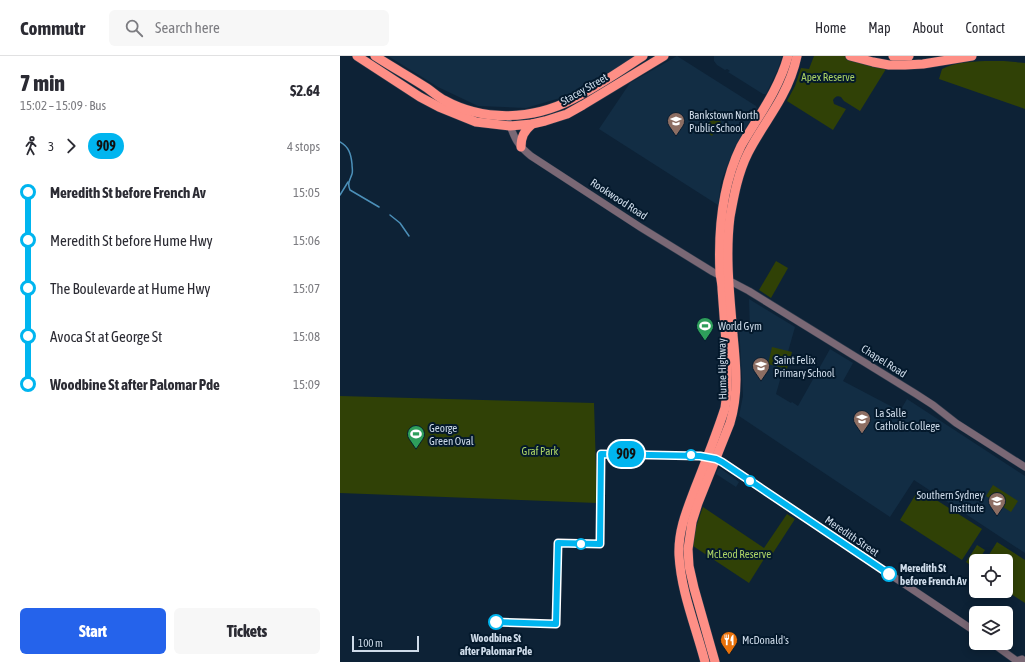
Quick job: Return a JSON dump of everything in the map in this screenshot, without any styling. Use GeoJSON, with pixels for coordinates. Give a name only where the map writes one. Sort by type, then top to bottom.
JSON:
{"type":"FeatureCollection","features":[{"type":"Feature","properties":{"kind":"highway"},"geometry":{"type":"LineString","coordinates":[[356,56],[420,97],[439,107],[476,122],[510,126]]}},
{"type":"Feature","properties":{"kind":"highway"},"geometry":{"type":"LineString","coordinates":[[375,56],[444,100],[479,113],[502,116]]}},
{"type":"Feature","properties":{"kind":"highway","name":"Stacey Street"},"geometry":{"type":"LineString","coordinates":[[502,116],[521,115],[563,104],[594,87],[642,56]]}},
{"type":"Feature","properties":{"kind":"highway","name":"Stacey Street"},"geometry":{"type":"LineString","coordinates":[[510,126],[532,124],[559,117],[664,56]]}},
{"type":"Feature","properties":{"kind":"highway","name":"Hume Highway"},"geometry":{"type":"LineString","coordinates":[[705,662],[684,588],[680,564],[680,536],[686,513],[729,410],[736,397],[736,368],[720,250],[724,198],[731,171],[741,146],[778,84],[785,69],[788,56]]}},
{"type":"Feature","properties":{"kind":"highway","name":"Hume Highway"},"geometry":{"type":"LineString","coordinates":[[724,278],[734,196],[740,171],[750,147],[788,86],[797,56]]}},
{"type":"Feature","properties":{"kind":"highway"},"geometry":{"type":"LineString","coordinates":[[850,56],[889,65],[905,65],[923,64],[972,56]]}},
{"type":"Feature","properties":{"kind":"highway"},"geometry":{"type":"LineString","coordinates":[[893,56],[909,56]]}},
{"type":"Feature","properties":{"kind":"highway"},"geometry":{"type":"LineString","coordinates":[[521,147],[524,133],[532,124]]}},
{"type":"Feature","properties":{"kind":"highway","name":"Hume Highway"},"geometry":{"type":"LineString","coordinates":[[715,662],[694,588],[689,566],[688,549],[692,522],[730,423],[729,410]]}},
{"type":"Feature","properties":{"kind":"main road","name":"Rookwood Road"},"geometry":{"type":"LineString","coordinates":[[502,116],[509,123],[513,135],[521,147],[535,159],[662,241],[724,278]]}},
{"type":"Feature","properties":{"kind":"main road","name":"Chapel Road"},"geometry":{"type":"LineString","coordinates":[[724,278],[916,394],[956,423],[1025,467]]}},
{"type":"Feature","properties":{"kind":"main road","name":"Meredith Street"},"geometry":{"type":"LineString","coordinates":[[716,459],[969,627]]}},
{"type":"Feature","properties":{"kind":"main road"},"geometry":{"type":"LineString","coordinates":[[1002,650],[1020,662]]}},
{"type":"Feature","properties":{"kind":"shaded area"},"geometry":{"type":"Polygon","coordinates":[[[388,56],[634,56],[618,67],[567,96],[526,108],[478,106],[438,87],[388,56]]]}},
{"type":"Feature","properties":{"kind":"shaded area","name":"Bankstown North Public School"},"geometry":{"type":"Polygon","coordinates":[[[677,56],[756,106],[757,109],[736,144],[729,161],[721,182],[718,205],[599,129],[630,83],[677,56]]]}},
{"type":"Feature","properties":{"kind":"shaded area"},"geometry":{"type":"Polygon","coordinates":[[[714,56],[782,56],[778,69],[766,94],[763,94],[728,72],[730,71],[727,69],[725,70],[717,65],[714,61],[714,56]]]}},
{"type":"Feature","properties":{"kind":"shaded area"},"geometry":{"type":"Polygon","coordinates":[[[749,299],[795,327],[776,394],[798,406],[830,349],[853,363],[843,381],[900,411],[907,399],[1025,476],[1025,553],[914,480],[890,517],[739,416],[743,396],[739,325],[750,330],[749,299]]]}},
{"type":"Feature","properties":{"kind":"shaded area"},"geometry":{"type":"Polygon","coordinates":[[[720,468],[739,482],[736,487],[716,474],[720,468]]]}},
{"type":"Feature","properties":{"kind":"green space","name":"Apex Reserve"},"geometry":{"type":"Polygon","coordinates":[[[814,56],[844,56],[856,61],[886,69],[860,111],[844,101],[841,97],[837,96],[833,100],[834,104],[846,109],[833,130],[787,101],[795,86],[801,68],[809,69],[814,56]]]}},
{"type":"Feature","properties":{"kind":"green space"},"geometry":{"type":"Polygon","coordinates":[[[985,61],[1025,63],[1025,109],[939,79],[942,69],[952,65],[985,61]]]}},
{"type":"Feature","properties":{"kind":"green space"},"geometry":{"type":"Polygon","coordinates":[[[713,117],[721,122],[712,136],[704,130],[713,117]]]}},
{"type":"Feature","properties":{"kind":"green space"},"geometry":{"type":"Polygon","coordinates":[[[776,261],[788,268],[771,298],[759,290],[776,261]]]}},
{"type":"Feature","properties":{"kind":"green space"},"geometry":{"type":"Polygon","coordinates":[[[772,347],[792,352],[787,369],[768,364],[772,347]]]}},
{"type":"Feature","properties":{"kind":"green space","name":"Graf Park"},"geometry":{"type":"Polygon","coordinates":[[[340,396],[594,403],[597,503],[340,493],[340,396]]]}},
{"type":"Feature","properties":{"kind":"green space"},"geometry":{"type":"Polygon","coordinates":[[[993,485],[1018,501],[1011,512],[986,496],[993,485]]]}},
{"type":"Feature","properties":{"kind":"green space"},"geometry":{"type":"Polygon","coordinates":[[[919,489],[982,529],[962,560],[900,520],[919,489]]]}},
{"type":"Feature","properties":{"kind":"green space","name":"McLeod Reserve"},"geometry":{"type":"Polygon","coordinates":[[[703,507],[764,548],[787,514],[795,519],[773,553],[769,551],[749,583],[693,546],[695,530],[703,507]]]}},
{"type":"Feature","properties":{"kind":"green space"},"geometry":{"type":"Polygon","coordinates":[[[997,542],[1025,560],[1025,603],[1013,595],[1013,554],[989,554],[997,542]]]}},
{"type":"Feature","properties":{"kind":"green space"},"geometry":{"type":"Polygon","coordinates":[[[977,545],[985,550],[982,554],[971,554],[977,545]]]}},
{"type":"Feature","properties":{"kind":"green space"},"geometry":{"type":"Polygon","coordinates":[[[969,557],[969,564],[966,562],[969,557]]]}},
{"type":"Feature","properties":{"kind":"waterway"},"geometry":{"type":"LineString","coordinates":[[340,142],[349,151],[351,157],[352,172],[349,183],[350,190],[379,207]]}},
{"type":"Feature","properties":{"kind":"waterway"},"geometry":{"type":"LineString","coordinates":[[340,195],[348,182]]}},
{"type":"Feature","properties":{"kind":"waterway"},"geometry":{"type":"LineString","coordinates":[[390,215],[400,223],[409,236]]}},
{"type":"Feature","properties":{"kind":"bus line","name":"909"},"geometry":{"type":"LineString","coordinates":[[496,622],[556,624],[558,543],[600,544],[601,454],[700,456],[716,459],[889,574]]}},
{"type":"Feature","properties":{"kind":"place","name":"Bankstown North Public School"},"geometry":{"type":"Point","coordinates":[676,136]}},
{"type":"Feature","properties":{"kind":"place","name":"World Gym"},"geometry":{"type":"Point","coordinates":[705,341]}},
{"type":"Feature","properties":{"kind":"place","name":"Saint Felix Primary School"},"geometry":{"type":"Point","coordinates":[761,381]}},
{"type":"Feature","properties":{"kind":"place","name":"La Salle Catholic College"},"geometry":{"type":"Point","coordinates":[862,434]}},
{"type":"Feature","properties":{"kind":"place","name":"George Green Oval"},"geometry":{"type":"Point","coordinates":[416,449]}},
{"type":"Feature","properties":{"kind":"place","name":"Southern Sydney Institute"},"geometry":{"type":"Point","coordinates":[997,516]}},
{"type":"Feature","properties":{"kind":"place","name":"Meredith St before French Av"},"geometry":{"type":"Point","coordinates":[889,574]}},
{"type":"Feature","properties":{"kind":"place","name":"Woodbine St after Palomar Pde"},"geometry":{"type":"Point","coordinates":[496,622]}},
{"type":"Feature","properties":{"kind":"place","name":"McDonald's"},"geometry":{"type":"Point","coordinates":[729,655]}}]}
